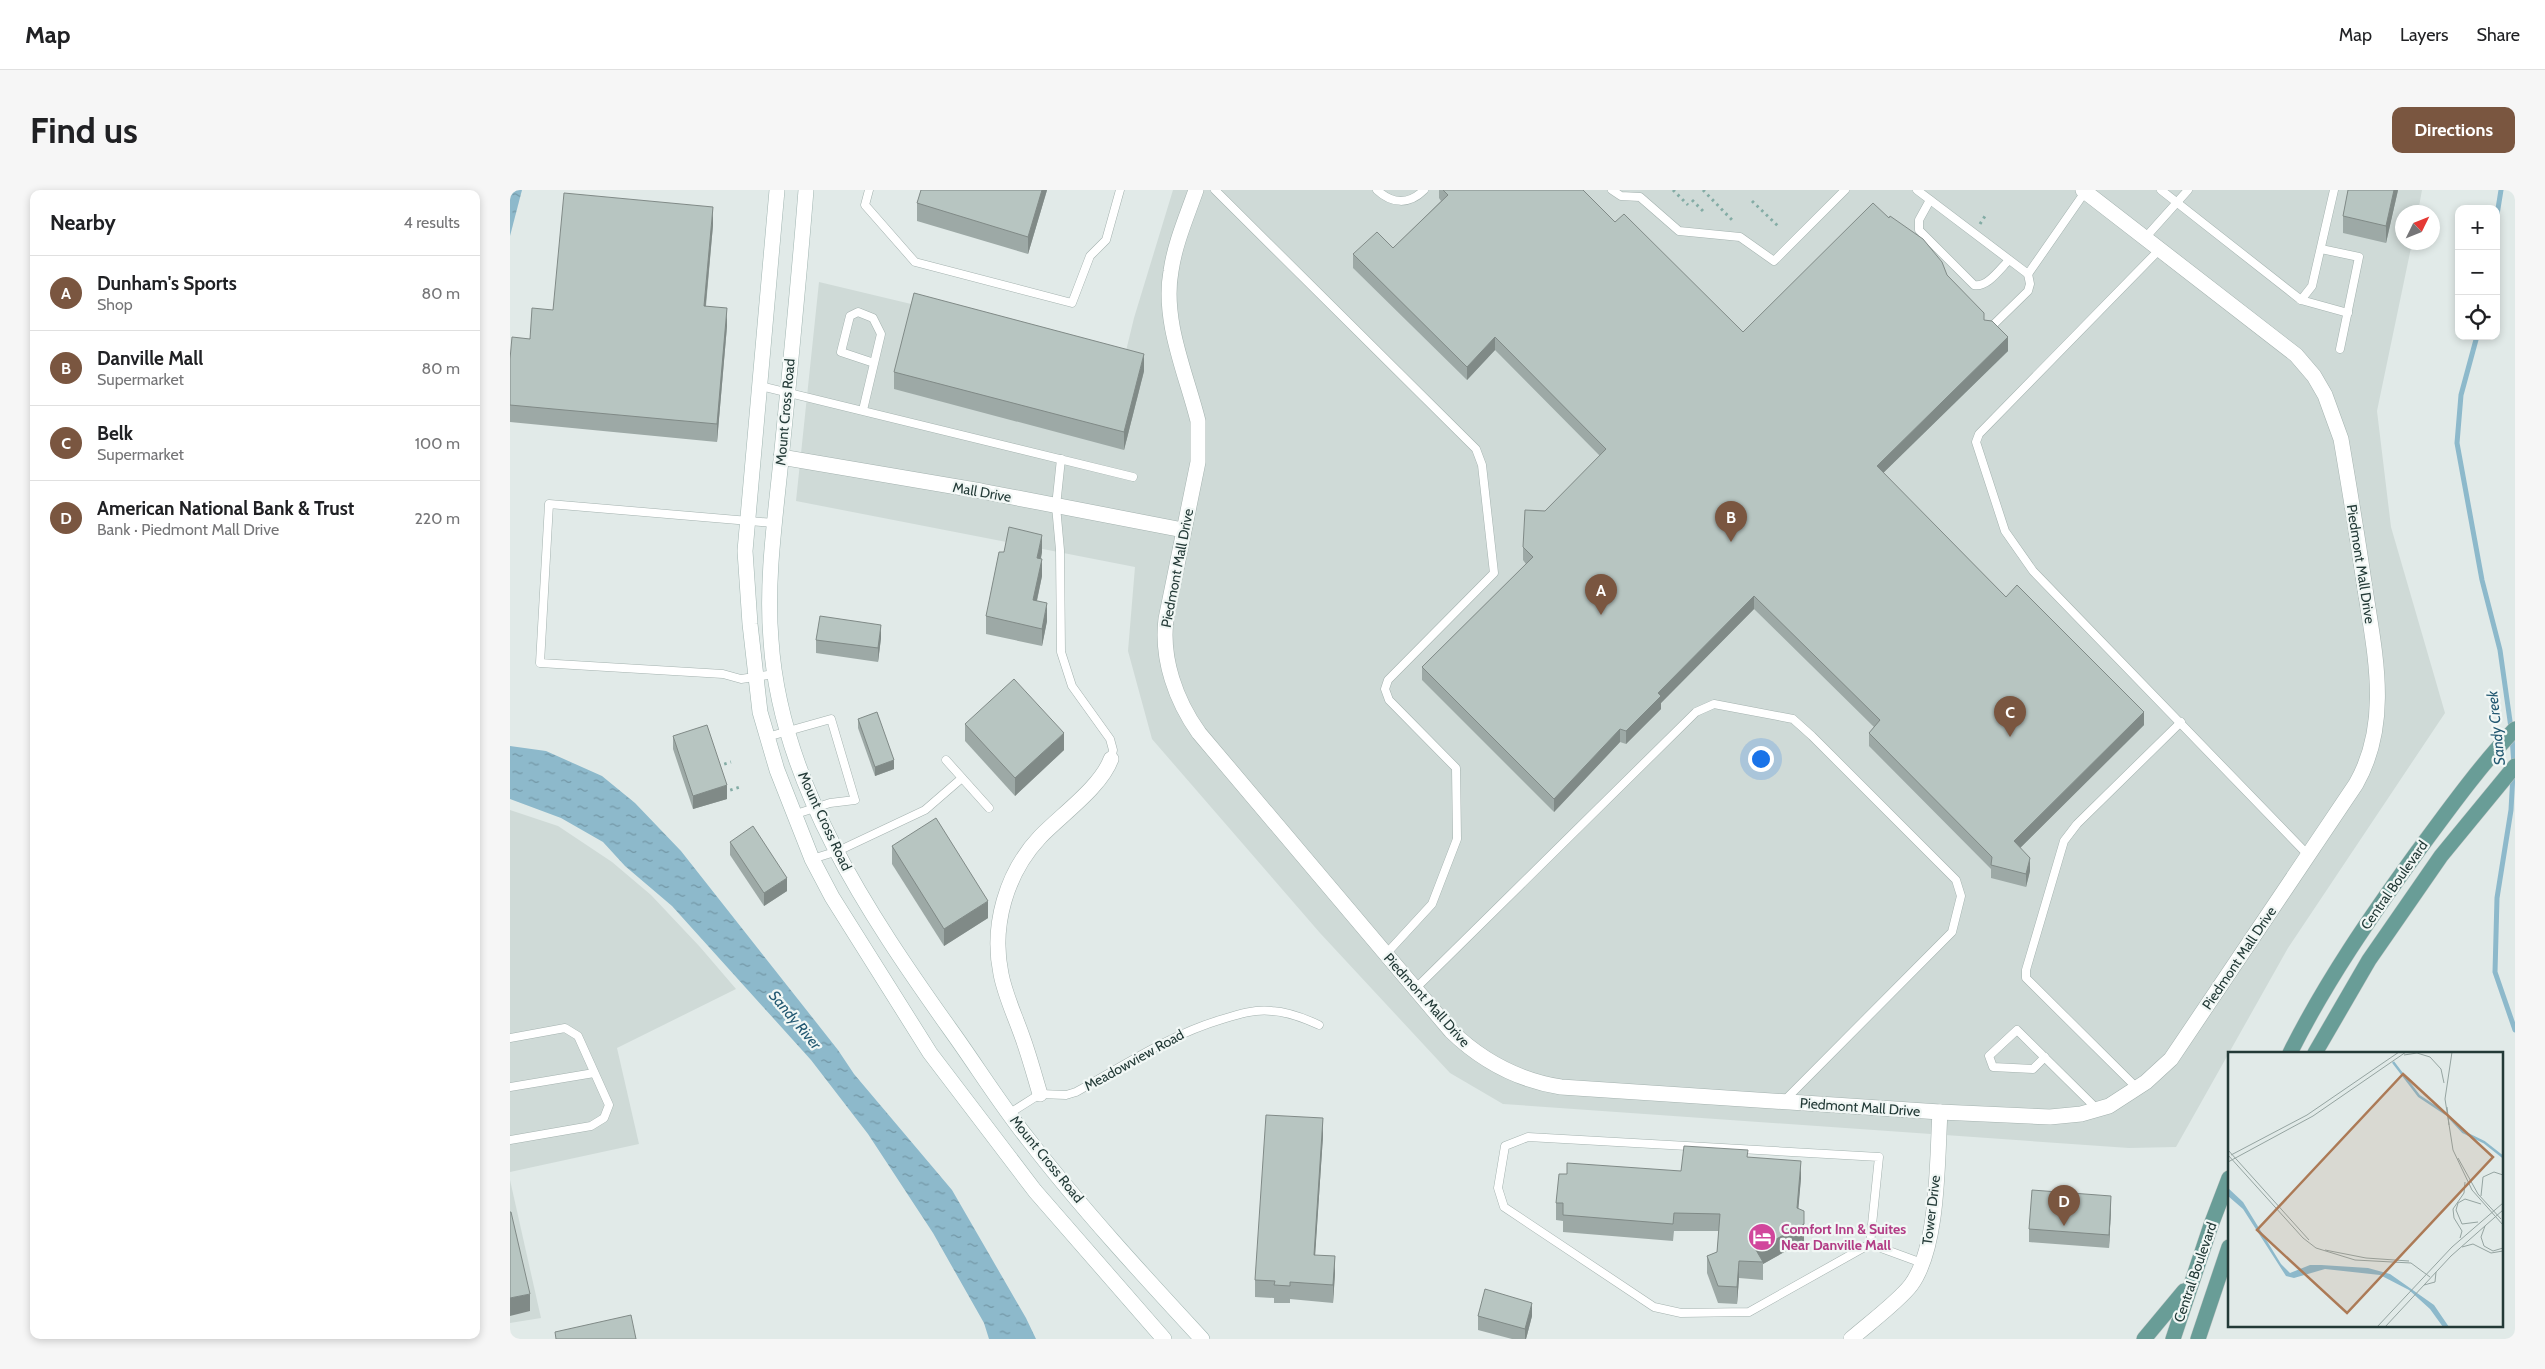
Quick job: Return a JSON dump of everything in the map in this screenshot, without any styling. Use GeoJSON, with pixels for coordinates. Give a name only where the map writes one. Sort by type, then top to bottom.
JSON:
{"type":"FeatureCollection","features":[{"type":"Feature","properties":{"kind":"main road","name":"Central Boulevard"},"geometry":{"type":"LineString","coordinates":[[2291,1052],[2342,959],[2382,900],[2459,795],[2515,729]]}},
{"type":"Feature","properties":{"kind":"main road","name":"Central Boulevard"},"geometry":{"type":"LineString","coordinates":[[2316,1052],[2369,960],[2441,856],[2515,766]]}},
{"type":"Feature","properties":{"kind":"main road","name":"Central Boulevard"},"geometry":{"type":"LineString","coordinates":[[2173,1339],[2228,1181]]}},
{"type":"Feature","properties":{"kind":"main road","name":"Central Boulevard"},"geometry":{"type":"LineString","coordinates":[[2198,1339],[2213,1288],[2228,1250]]}},
{"type":"Feature","properties":{"kind":"main road"},"geometry":{"type":"LineString","coordinates":[[2144,1339],[2176,1303],[2194,1275]]}},
{"type":"Feature","properties":{"kind":"street","name":"Mount Cross Road"},"geometry":{"type":"LineString","coordinates":[[777,190],[746,551],[750,624],[760,712],[793,815],[812,859],[870,962],[930,1053],[966,1104],[1035,1191],[1162,1338]]}},
{"type":"Feature","properties":{"kind":"street","name":"Mount Cross Road"},"geometry":{"type":"LineString","coordinates":[[806,190],[774,523],[770,601],[770,640],[786,731],[818,809],[838,851],[862,896],[904,964],[1028,1139],[1133,1264],[1202,1339]]}},
{"type":"Feature","properties":{"kind":"street","name":"Piedmont Mall Drive"},"geometry":{"type":"LineString","coordinates":[[1196,190],[1178,243],[1169,286],[1171,318],[1199,430],[1198,462],[1164,629],[1168,662],[1181,702],[1199,733],[1415,989],[1466,1045],[1497,1067],[1526,1079],[1573,1089],[2050,1117],[2081,1114],[2098,1110],[2137,1088],[2154,1075],[2175,1053],[2363,773],[2374,738],[2377,714],[2376,664],[2339,432],[2322,390],[2296,355],[2084,191]]}},
{"type":"Feature","properties":{"kind":"street","name":"Mall Drive"},"geometry":{"type":"LineString","coordinates":[[781,457],[1183,530]]}},
{"type":"Feature","properties":{"kind":"street"},"geometry":{"type":"LineString","coordinates":[[1040,1094],[1001,976],[998,951],[1000,919],[1007,891],[1026,854],[1040,837],[1101,777],[1111,758]]}},
{"type":"Feature","properties":{"kind":"street","name":"Tower Drive"},"geometry":{"type":"LineString","coordinates":[[1851,1339],[1911,1285],[1922,1263],[1929,1239],[1932,1214],[1940,1112]]}},
{"type":"Feature","properties":{"kind":"lane"},"geometry":{"type":"LineString","coordinates":[[869,190],[865,205],[915,262],[1072,303],[1090,256],[1106,240],[1120,190]]}},
{"type":"Feature","properties":{"kind":"lane"},"geometry":{"type":"LineString","coordinates":[[1215,190],[1476,449],[1482,465],[1494,573],[1388,680],[1385,689],[1389,700],[1456,768],[1457,838],[1432,904],[1386,954]]}},
{"type":"Feature","properties":{"kind":"lane"},"geometry":{"type":"LineString","coordinates":[[1377,190],[1390,200],[1401,202],[1414,198],[1424,190]]}},
{"type":"Feature","properties":{"kind":"lane"},"geometry":{"type":"LineString","coordinates":[[1612,190],[1621,196],[1640,197],[1679,230],[1740,237],[1774,261],[1844,190]]}},
{"type":"Feature","properties":{"kind":"lane"},"geometry":{"type":"LineString","coordinates":[[1917,190],[2028,274],[2030,284],[2028,291],[1988,330]]}},
{"type":"Feature","properties":{"kind":"lane"},"geometry":{"type":"LineString","coordinates":[[2162,190],[2301,300],[2348,313]]}},
{"type":"Feature","properties":{"kind":"lane"},"geometry":{"type":"LineString","coordinates":[[2145,238],[2188,190]]}},
{"type":"Feature","properties":{"kind":"lane"},"geometry":{"type":"LineString","coordinates":[[2301,300],[2312,286],[2334,190]]}},
{"type":"Feature","properties":{"kind":"lane"},"geometry":{"type":"LineString","coordinates":[[2028,274],[2084,191]]}},
{"type":"Feature","properties":{"kind":"lane"},"geometry":{"type":"LineString","coordinates":[[1930,200],[1919,220],[1919,230],[1974,285],[1979,286],[1986,282],[2009,260]]}},
{"type":"Feature","properties":{"kind":"lane"},"geometry":{"type":"LineString","coordinates":[[2160,249],[1979,434],[1976,442],[2005,531],[2033,571],[2309,856]]}},
{"type":"Feature","properties":{"kind":"lane"},"geometry":{"type":"LineString","coordinates":[[2321,249],[2359,258],[2340,349]]}},
{"type":"Feature","properties":{"kind":"lane"},"geometry":{"type":"LineString","coordinates":[[863,410],[881,334],[873,318],[858,312],[850,316],[841,352],[874,363]]}},
{"type":"Feature","properties":{"kind":"lane"},"geometry":{"type":"LineString","coordinates":[[760,386],[1133,477]]}},
{"type":"Feature","properties":{"kind":"lane"},"geometry":{"type":"LineString","coordinates":[[1061,459],[1056,506],[1060,550],[1061,652],[1072,686],[1110,739],[1113,750],[1111,758]]}},
{"type":"Feature","properties":{"kind":"lane"},"geometry":{"type":"LineString","coordinates":[[774,523],[549,504],[540,663],[723,674],[741,679],[775,674]]}},
{"type":"Feature","properties":{"kind":"lane"},"geometry":{"type":"LineString","coordinates":[[1415,989],[1696,712],[1714,704],[1793,719],[1956,880],[1961,896],[1952,932],[1783,1102]]}},
{"type":"Feature","properties":{"kind":"lane"},"geometry":{"type":"LineString","coordinates":[[767,737],[831,718],[855,800],[830,803],[818,809],[793,815]]}},
{"type":"Feature","properties":{"kind":"lane"},"geometry":{"type":"LineString","coordinates":[[2137,1088],[2026,978],[2026,970],[2064,841],[2077,824],[2181,722]]}},
{"type":"Feature","properties":{"kind":"lane"},"geometry":{"type":"LineString","coordinates":[[946,760],[989,808]]}},
{"type":"Feature","properties":{"kind":"lane"},"geometry":{"type":"LineString","coordinates":[[812,859],[838,851],[925,810],[962,778]]}},
{"type":"Feature","properties":{"kind":"lane","name":"Meadowview Road"},"geometry":{"type":"LineString","coordinates":[[1040,1094],[1066,1095],[1076,1092],[1140,1054],[1193,1028],[1251,1011],[1272,1011],[1289,1014],[1319,1025]]}},
{"type":"Feature","properties":{"kind":"lane"},"geometry":{"type":"LineString","coordinates":[[510,1038],[565,1028],[578,1036],[609,1105],[604,1118],[591,1126],[510,1140]]}},
{"type":"Feature","properties":{"kind":"lane"},"geometry":{"type":"LineString","coordinates":[[2045,1058],[2034,1069],[1993,1067],[1989,1056],[2017,1030],[2098,1110]]}},
{"type":"Feature","properties":{"kind":"lane"},"geometry":{"type":"LineString","coordinates":[[510,1087],[594,1073]]}},
{"type":"Feature","properties":{"kind":"lane"},"geometry":{"type":"LineString","coordinates":[[1010,1114],[1040,1094]]}},
{"type":"Feature","properties":{"kind":"lane"},"geometry":{"type":"LineString","coordinates":[[1870,1244],[1879,1157],[1528,1137],[1505,1146],[1498,1188],[1504,1208],[1654,1307],[1681,1313],[1749,1312],[1870,1244],[1922,1263]]}},
{"type":"Feature","properties":{"kind":"path"},"geometry":{"type":"LineString","coordinates":[[1673,190],[1688,205]]}},
{"type":"Feature","properties":{"kind":"path"},"geometry":{"type":"LineString","coordinates":[[1703,190],[1733,221]]}},
{"type":"Feature","properties":{"kind":"path"},"geometry":{"type":"LineString","coordinates":[[1692,200],[1705,213]]}},
{"type":"Feature","properties":{"kind":"path"},"geometry":{"type":"LineString","coordinates":[[1752,202],[1779,227]]}},
{"type":"Feature","properties":{"kind":"path"},"geometry":{"type":"LineString","coordinates":[[1980,225],[1988,213]]}},
{"type":"Feature","properties":{"kind":"path"},"geometry":{"type":"LineString","coordinates":[[716,767],[731,762]]}},
{"type":"Feature","properties":{"kind":"path"},"geometry":{"type":"LineString","coordinates":[[724,792],[740,787]]}},
{"type":"Feature","properties":{"kind":"shaded area"},"geometry":{"type":"Polygon","coordinates":[[[1173,190],[2422,190],[2419,205],[2395,205],[2395,250],[2411,250],[2377,411],[2391,527],[2445,713],[2288,948],[2176,1147],[2129,1148],[1503,1104],[1450,1073],[1320,933],[1152,739],[1128,651],[1135,567],[796,501],[819,282],[1125,355],[1134,318],[1173,190]]]}},
{"type":"Feature","properties":{"kind":"shaded area"},"geometry":{"type":"Polygon","coordinates":[[[510,810],[558,826],[612,862],[651,895],[736,989],[617,1048],[639,1144],[510,1172],[510,810]]]}},
{"type":"Feature","properties":{"kind":"shaded area"},"geometry":{"type":"Polygon","coordinates":[[[510,1180],[541,1318],[510,1323],[510,1180]]]}},
{"type":"Feature","properties":{"kind":"water"},"geometry":{"type":"Polygon","coordinates":[[[510,190],[522,190],[510,236],[510,190]]]}},
{"type":"Feature","properties":{"kind":"water","name":"Sandy River"},"geometry":{"type":"Polygon","coordinates":[[[510,746],[546,751],[602,776],[635,803],[681,851],[838,1050],[854,1074],[952,1190],[1026,1318],[1036,1339],[989,1339],[984,1323],[933,1233],[868,1134],[811,1060],[672,906],[625,866],[603,842],[561,818],[510,799],[510,746]]]}},
{"type":"Feature","properties":{"kind":"building"},"geometry":{"type":"Polygon","coordinates":[[[921,190],[1042,190],[1028,237],[917,203],[921,190]]]}},
{"type":"Feature","properties":{"kind":"building"},"geometry":{"type":"Polygon","coordinates":[[[1443,190],[1583,190],[1615,222],[1624,214],[1743,332],[1873,203],[1889,218],[1890,216],[1923,239],[1942,262],[1947,275],[1984,313],[1984,320],[1992,321],[2008,337],[1877,466],[2006,597],[2017,585],[2144,712],[2014,841],[2030,858],[2026,874],[1991,865],[1992,857],[1869,733],[1880,720],[1754,596],[1658,693],[1661,696],[1626,731],[1620,729],[1554,799],[1422,667],[1533,557],[1523,547],[1525,510],[1545,511],[1606,449],[1495,337],[1467,367],[1353,254],[1377,232],[1393,248],[1448,195],[1443,190]]]}},
{"type":"Feature","properties":{"kind":"building"},"geometry":{"type":"Polygon","coordinates":[[[2348,190],[2394,190],[2386,226],[2343,216],[2348,190]]]}},
{"type":"Feature","properties":{"kind":"building"},"geometry":{"type":"Polygon","coordinates":[[[564,193],[713,207],[704,306],[727,308],[717,424],[510,405],[512,337],[530,339],[532,308],[553,310],[564,193]]]}},
{"type":"Feature","properties":{"kind":"building"},"geometry":{"type":"Polygon","coordinates":[[[914,293],[1144,354],[1124,432],[894,372],[914,293]]]}},
{"type":"Feature","properties":{"kind":"building"},"geometry":{"type":"Polygon","coordinates":[[[1009,527],[1042,535],[1037,558],[1042,559],[1033,600],[1047,603],[1042,629],[986,616],[999,552],[1004,552],[1009,527]]]}},
{"type":"Feature","properties":{"kind":"building"},"geometry":{"type":"Polygon","coordinates":[[[820,616],[881,625],[878,648],[816,640],[820,616]]]}},
{"type":"Feature","properties":{"kind":"building"},"geometry":{"type":"Polygon","coordinates":[[[1014,679],[1064,733],[1015,778],[965,724],[1014,679]]]}},
{"type":"Feature","properties":{"kind":"building"},"geometry":{"type":"Polygon","coordinates":[[[877,712],[894,760],[875,767],[858,719],[877,712]]]}},
{"type":"Feature","properties":{"kind":"building"},"geometry":{"type":"Polygon","coordinates":[[[707,725],[727,785],[693,796],[673,736],[707,725]]]}},
{"type":"Feature","properties":{"kind":"building"},"geometry":{"type":"Polygon","coordinates":[[[936,818],[988,901],[944,929],[892,846],[936,818]]]}},
{"type":"Feature","properties":{"kind":"building"},"geometry":{"type":"Polygon","coordinates":[[[753,826],[787,878],[764,893],[730,842],[753,826]]]}},
{"type":"Feature","properties":{"kind":"building"},"geometry":{"type":"Polygon","coordinates":[[[1266,1115],[1323,1118],[1314,1255],[1335,1256],[1333,1285],[1290,1282],[1290,1286],[1274,1285],[1275,1281],[1255,1280],[1266,1115]]]}},
{"type":"Feature","properties":{"kind":"building","name":"Comfort Inn & Suites Near Danville Mall"},"geometry":{"type":"Polygon","coordinates":[[[1684,1146],[1748,1150],[1747,1157],[1801,1161],[1797,1208],[1804,1211],[1804,1224],[1756,1250],[1763,1262],[1739,1261],[1737,1287],[1718,1286],[1707,1256],[1717,1252],[1720,1214],[1674,1213],[1673,1224],[1563,1215],[1563,1203],[1556,1203],[1559,1174],[1567,1174],[1567,1163],[1681,1171],[1684,1146]]]}},
{"type":"Feature","properties":{"kind":"building"},"geometry":{"type":"Polygon","coordinates":[[[2032,1190],[2111,1196],[2109,1235],[2029,1229],[2032,1190]]]}},
{"type":"Feature","properties":{"kind":"building"},"geometry":{"type":"Polygon","coordinates":[[[510,1212],[530,1294],[510,1298],[510,1212]]]}},
{"type":"Feature","properties":{"kind":"building"},"geometry":{"type":"Polygon","coordinates":[[[1485,1289],[1532,1303],[1525,1329],[1478,1316],[1485,1289]]]}},
{"type":"Feature","properties":{"kind":"building"},"geometry":{"type":"Polygon","coordinates":[[[631,1315],[636,1339],[556,1339],[555,1332],[631,1315]]]}},
{"type":"Feature","properties":{"kind":"waterway","name":"Sandy Creek"},"geometry":{"type":"LineString","coordinates":[[2499,205],[2501,190]]}},
{"type":"Feature","properties":{"kind":"waterway","name":"Sandy Creek"},"geometry":{"type":"LineString","coordinates":[[2476,340],[2461,395],[2457,443],[2482,580],[2500,650],[2511,728]]}},
{"type":"Feature","properties":{"kind":"waterway","name":"Sandy Creek"},"geometry":{"type":"LineString","coordinates":[[2512,737],[2514,765]]}},
{"type":"Feature","properties":{"kind":"waterway","name":"Sandy Creek"},"geometry":{"type":"LineString","coordinates":[[2513,774],[2511,810],[2497,898],[2495,972],[2515,1030]]}},
{"type":"Feature","properties":{"kind":"place","name":"Danville Mall"},"geometry":{"type":"Point","coordinates":[1731,542]}},
{"type":"Feature","properties":{"kind":"place","name":"Dunham's Sports"},"geometry":{"type":"Point","coordinates":[1601,615]}},
{"type":"Feature","properties":{"kind":"place","name":"Belk"},"geometry":{"type":"Point","coordinates":[2010,737]}},
{"type":"Feature","properties":{"kind":"place","name":"American National Bank & Trust"},"geometry":{"type":"Point","coordinates":[2064,1226]}},
{"type":"Feature","properties":{"kind":"place","name":"Comfort Inn & Suites Near Danville Mall"},"geometry":{"type":"Point","coordinates":[1762,1237]}}]}
